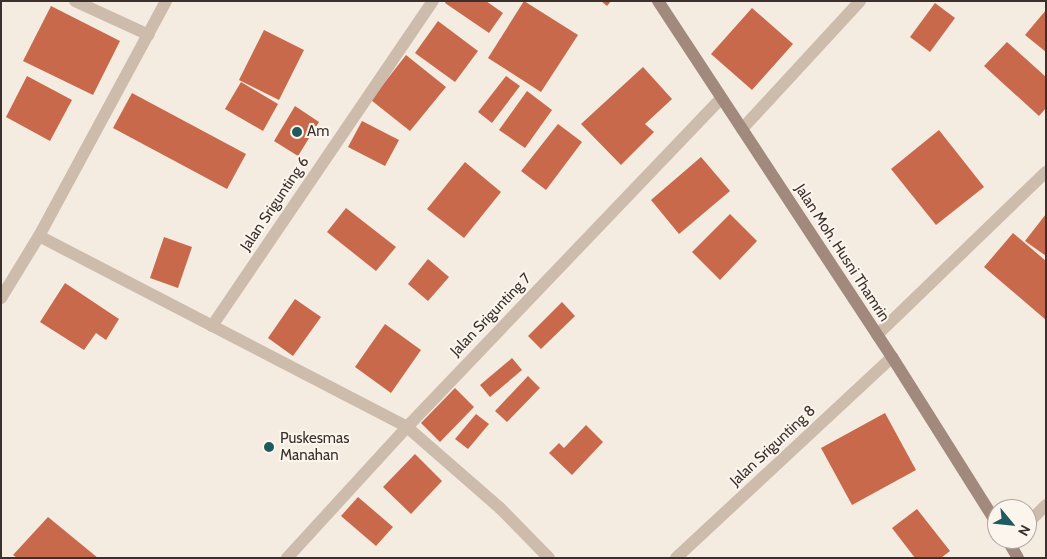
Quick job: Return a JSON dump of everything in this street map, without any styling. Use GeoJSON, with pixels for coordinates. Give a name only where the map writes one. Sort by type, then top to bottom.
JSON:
{"type":"FeatureCollection","features":[{"type":"Feature","properties":{"kind":"street"},"geometry":{"type":"LineString","coordinates":[[76,1],[149,35]]}},
{"type":"Feature","properties":{"kind":"street"},"geometry":{"type":"LineString","coordinates":[[1,298],[39,236],[166,1]]}},
{"type":"Feature","properties":{"kind":"street","name":"Jalan Srigunting 6"},"geometry":{"type":"LineString","coordinates":[[212,326],[433,1]]}},
{"type":"Feature","properties":{"kind":"street","name":"Jalan Moh. Husni Thamrin"},"geometry":{"type":"LineString","coordinates":[[658,1],[892,357],[987,508]]}},
{"type":"Feature","properties":{"kind":"street"},"geometry":{"type":"LineString","coordinates":[[742,129],[860,1]]}},
{"type":"Feature","properties":{"kind":"street","name":"Jalan Srigunting 7"},"geometry":{"type":"LineString","coordinates":[[287,558],[407,427],[721,98]]}},
{"type":"Feature","properties":{"kind":"street"},"geometry":{"type":"LineString","coordinates":[[877,335],[1046,172]]}},
{"type":"Feature","properties":{"kind":"street"},"geometry":{"type":"LineString","coordinates":[[39,236],[407,427],[487,496],[549,558]]}},
{"type":"Feature","properties":{"kind":"street","name":"Jalan Srigunting 8"},"geometry":{"type":"LineString","coordinates":[[676,558],[892,357]]}},
{"type":"Feature","properties":{"kind":"street"},"geometry":{"type":"LineString","coordinates":[[1037,514],[1046,505]]}},
{"type":"Feature","properties":{"kind":"building"},"geometry":{"type":"Polygon","coordinates":[[[446,1],[486,1],[503,13],[489,33],[445,3],[446,1]]]}},
{"type":"Feature","properties":{"kind":"building"},"geometry":{"type":"Polygon","coordinates":[[[524,1],[578,35],[541,92],[488,58],[524,1]]]}},
{"type":"Feature","properties":{"kind":"building"},"geometry":{"type":"Polygon","coordinates":[[[601,1],[611,1],[607,6],[601,1]]]}},
{"type":"Feature","properties":{"kind":"building"},"geometry":{"type":"Polygon","coordinates":[[[935,3],[955,18],[930,52],[910,37],[935,3]]]}},
{"type":"Feature","properties":{"kind":"building"},"geometry":{"type":"Polygon","coordinates":[[[51,6],[120,41],[93,95],[23,61],[51,6]]]}},
{"type":"Feature","properties":{"kind":"building"},"geometry":{"type":"Polygon","coordinates":[[[752,8],[793,44],[752,90],[711,54],[752,8]]]}},
{"type":"Feature","properties":{"kind":"building"},"geometry":{"type":"Polygon","coordinates":[[[1046,10],[1046,52],[1025,35],[1046,10]]]}},
{"type":"Feature","properties":{"kind":"building"},"geometry":{"type":"Polygon","coordinates":[[[438,21],[478,51],[455,82],[415,53],[438,21]]]}},
{"type":"Feature","properties":{"kind":"building"},"geometry":{"type":"Polygon","coordinates":[[[264,30],[304,50],[279,100],[239,80],[264,30]]]}},
{"type":"Feature","properties":{"kind":"building"},"geometry":{"type":"Polygon","coordinates":[[[1007,42],[1046,77],[1046,108],[1039,116],[984,66],[1007,42]]]}},
{"type":"Feature","properties":{"kind":"building"},"geometry":{"type":"Polygon","coordinates":[[[406,55],[446,87],[410,131],[371,100],[406,55]]]}},
{"type":"Feature","properties":{"kind":"building"},"geometry":{"type":"Polygon","coordinates":[[[643,67],[672,99],[645,124],[654,132],[621,165],[581,124],[643,67]]]}},
{"type":"Feature","properties":{"kind":"building"},"geometry":{"type":"Polygon","coordinates":[[[27,76],[72,100],[50,141],[6,117],[27,76]]]}},
{"type":"Feature","properties":{"kind":"building"},"geometry":{"type":"Polygon","coordinates":[[[506,76],[520,86],[492,123],[478,112],[506,76]]]}},
{"type":"Feature","properties":{"kind":"building"},"geometry":{"type":"Polygon","coordinates":[[[241,82],[278,104],[263,131],[225,109],[241,82]]]}},
{"type":"Feature","properties":{"kind":"building"},"geometry":{"type":"Polygon","coordinates":[[[527,91],[552,110],[525,148],[499,130],[527,91]]]}},
{"type":"Feature","properties":{"kind":"building"},"geometry":{"type":"Polygon","coordinates":[[[132,93],[246,154],[227,189],[113,128],[132,93]]]}},
{"type":"Feature","properties":{"kind":"building","name":"Am"},"geometry":{"type":"Polygon","coordinates":[[[295,106],[319,122],[298,156],[274,141],[295,106]]]}},
{"type":"Feature","properties":{"kind":"building"},"geometry":{"type":"Polygon","coordinates":[[[362,121],[399,140],[385,166],[348,147],[362,121]]]}},
{"type":"Feature","properties":{"kind":"building"},"geometry":{"type":"Polygon","coordinates":[[[558,124],[582,142],[546,190],[521,171],[558,124]]]}},
{"type":"Feature","properties":{"kind":"building"},"geometry":{"type":"Polygon","coordinates":[[[939,130],[984,187],[936,225],[891,169],[939,130]]]}},
{"type":"Feature","properties":{"kind":"building"},"geometry":{"type":"Polygon","coordinates":[[[701,157],[730,191],[679,234],[651,200],[701,157]]]}},
{"type":"Feature","properties":{"kind":"building"},"geometry":{"type":"Polygon","coordinates":[[[465,162],[501,192],[464,238],[427,209],[465,162]]]}},
{"type":"Feature","properties":{"kind":"building"},"geometry":{"type":"Polygon","coordinates":[[[346,208],[396,247],[376,271],[327,232],[346,208]]]}},
{"type":"Feature","properties":{"kind":"building"},"geometry":{"type":"Polygon","coordinates":[[[730,214],[757,241],[720,280],[692,252],[730,214]]]}},
{"type":"Feature","properties":{"kind":"building"},"geometry":{"type":"Polygon","coordinates":[[[1046,214],[1046,256],[1025,241],[1046,214]]]}},
{"type":"Feature","properties":{"kind":"building"},"geometry":{"type":"Polygon","coordinates":[[[1013,233],[1046,261],[1046,320],[984,267],[1013,233]]]}},
{"type":"Feature","properties":{"kind":"building"},"geometry":{"type":"Polygon","coordinates":[[[164,237],[192,247],[178,288],[150,278],[164,237]]]}},
{"type":"Feature","properties":{"kind":"building"},"geometry":{"type":"Polygon","coordinates":[[[428,259],[449,277],[428,301],[408,284],[428,259]]]}},
{"type":"Feature","properties":{"kind":"building"},"geometry":{"type":"Polygon","coordinates":[[[65,283],[119,319],[106,340],[96,333],[84,350],[40,322],[65,283]]]}},
{"type":"Feature","properties":{"kind":"building"},"geometry":{"type":"Polygon","coordinates":[[[295,299],[321,317],[293,356],[268,338],[295,299]]]}},
{"type":"Feature","properties":{"kind":"building"},"geometry":{"type":"Polygon","coordinates":[[[562,302],[575,316],[541,349],[528,336],[562,302]]]}},
{"type":"Feature","properties":{"kind":"building"},"geometry":{"type":"Polygon","coordinates":[[[385,324],[421,350],[391,393],[355,367],[385,324]]]}},
{"type":"Feature","properties":{"kind":"building"},"geometry":{"type":"Polygon","coordinates":[[[512,358],[522,370],[490,397],[480,385],[512,358]]]}},
{"type":"Feature","properties":{"kind":"building"},"geometry":{"type":"Polygon","coordinates":[[[528,376],[540,388],[507,422],[495,411],[528,376]]]}},
{"type":"Feature","properties":{"kind":"building"},"geometry":{"type":"Polygon","coordinates":[[[455,388],[474,407],[440,442],[421,423],[455,388]]]}},
{"type":"Feature","properties":{"kind":"building"},"geometry":{"type":"Polygon","coordinates":[[[885,413],[916,470],[852,505],[821,448],[885,413]]]}},
{"type":"Feature","properties":{"kind":"building"},"geometry":{"type":"Polygon","coordinates":[[[476,414],[489,424],[468,449],[455,439],[476,414]]]}},
{"type":"Feature","properties":{"kind":"building"},"geometry":{"type":"Polygon","coordinates":[[[586,425],[603,442],[572,475],[549,453],[559,443],[564,448],[586,425]]]}},
{"type":"Feature","properties":{"kind":"building"},"geometry":{"type":"Polygon","coordinates":[[[415,454],[442,481],[411,514],[383,487],[415,454]]]}},
{"type":"Feature","properties":{"kind":"building"},"geometry":{"type":"Polygon","coordinates":[[[358,497],[393,527],[376,546],[341,516],[358,497]]]}},
{"type":"Feature","properties":{"kind":"building"},"geometry":{"type":"Polygon","coordinates":[[[917,509],[950,551],[941,558],[915,558],[892,528],[917,509]]]}},
{"type":"Feature","properties":{"kind":"building"},"geometry":{"type":"Polygon","coordinates":[[[48,517],[98,558],[17,558],[13,555],[48,517]]]}},
{"type":"Feature","properties":{"kind":"place","name":"Am"},"geometry":{"type":"Point","coordinates":[297,132]}},
{"type":"Feature","properties":{"kind":"place","name":"Puskesmas Manahan"},"geometry":{"type":"Point","coordinates":[269,447]}}]}
